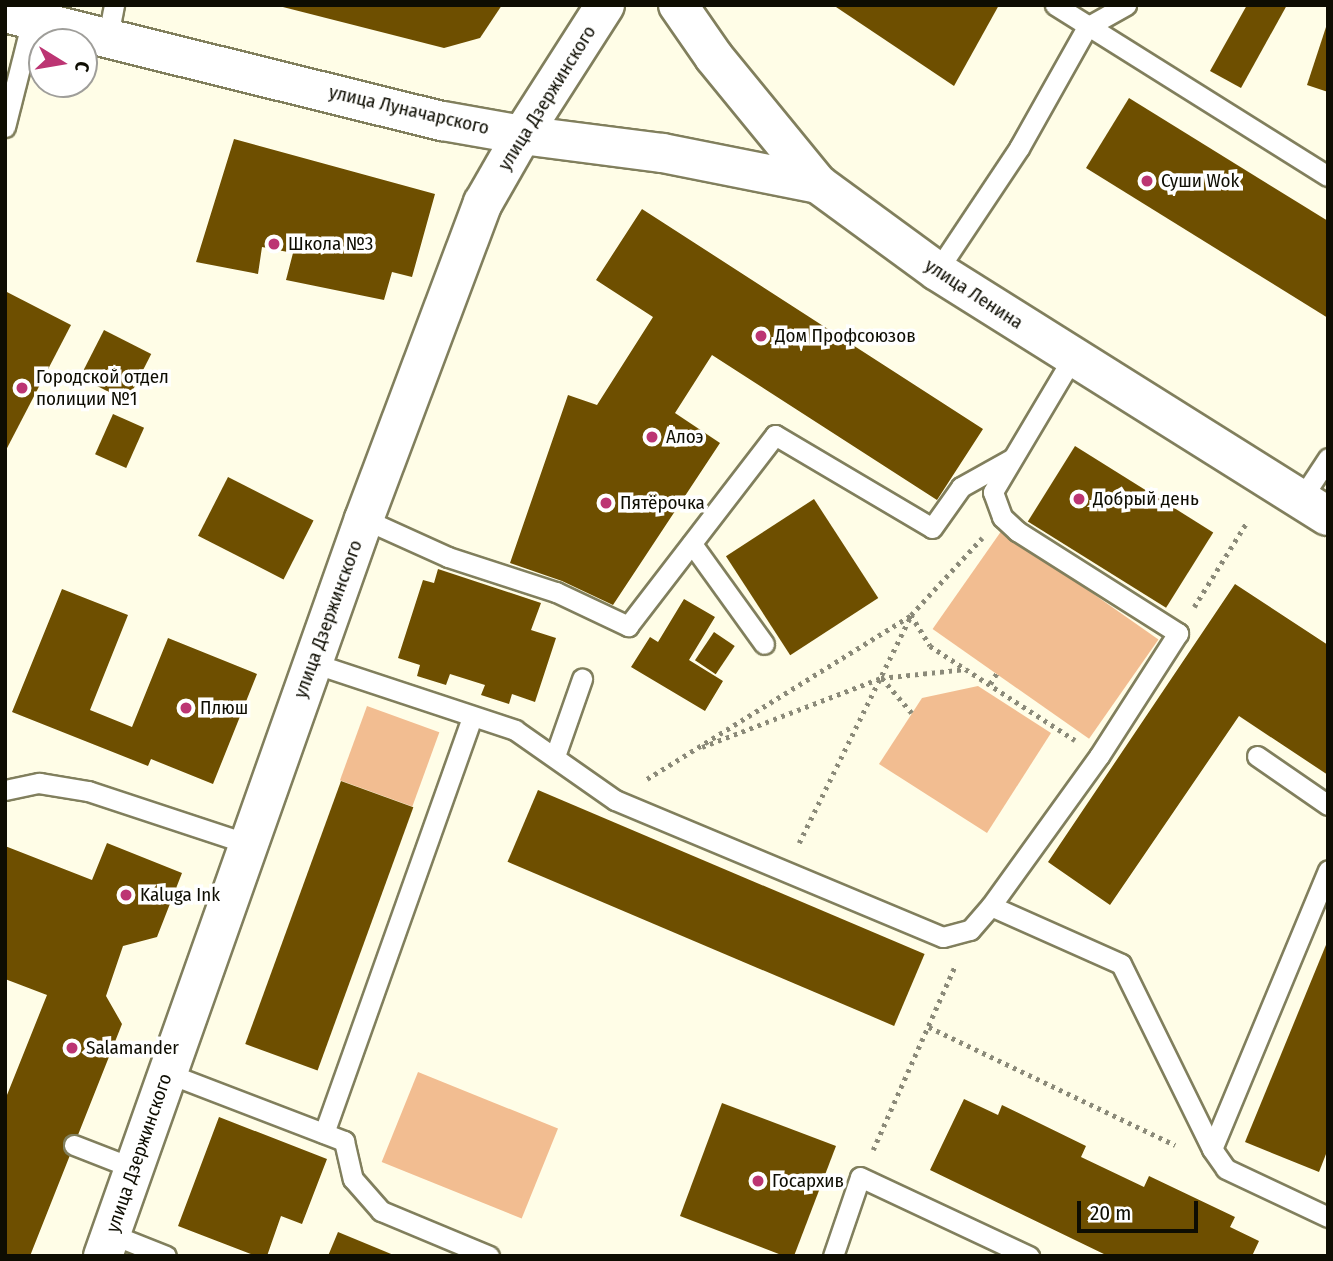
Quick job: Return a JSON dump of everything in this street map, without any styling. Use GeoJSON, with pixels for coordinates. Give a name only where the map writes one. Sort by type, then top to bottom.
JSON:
{"type":"FeatureCollection","features":[{"type":"Feature","properties":{"kind":"main road","name":"улица Дзержинского"},"geometry":{"type":"LineString","coordinates":[[107,1245],[364,519],[482,203],[604,5]]}},
{"type":"Feature","properties":{"kind":"main road","name":"улица Ленина"},"geometry":{"type":"LineString","coordinates":[[678,5],[713,57],[818,184],[937,271],[1315,507]]}},
{"type":"Feature","properties":{"kind":"main road","name":"улица Луначарского"},"geometry":{"type":"LineString","coordinates":[[19,16],[111,21],[443,121],[522,135],[663,153],[818,184]]}},
{"type":"Feature","properties":{"kind":"lane"},"geometry":{"type":"LineString","coordinates":[[1055,5],[1328,176]]}},
{"type":"Feature","properties":{"kind":"lane"},"geometry":{"type":"LineString","coordinates":[[937,271],[1019,148],[1087,27],[1126,5]]}},
{"type":"Feature","properties":{"kind":"lane"},"geometry":{"type":"LineString","coordinates":[[5,127],[19,16]]}},
{"type":"Feature","properties":{"kind":"lane"},"geometry":{"type":"LineString","coordinates":[[313,663],[515,730],[615,800],[943,937],[970,930],[992,906],[1099,756],[1178,633],[1017,531],[1002,517],[993,492],[1073,357]]}},
{"type":"Feature","properties":{"kind":"lane"},"geometry":{"type":"LineString","coordinates":[[364,519],[448,557],[556,592],[628,626],[775,435],[932,528],[961,487],[1013,458]]}},
{"type":"Feature","properties":{"kind":"lane"},"geometry":{"type":"LineString","coordinates":[[1315,507],[1328,458]]}},
{"type":"Feature","properties":{"kind":"lane"},"geometry":{"type":"LineString","coordinates":[[692,544],[764,644]]}},
{"type":"Feature","properties":{"kind":"lane"},"geometry":{"type":"LineString","coordinates":[[555,756],[582,679]]}},
{"type":"Feature","properties":{"kind":"lane"},"geometry":{"type":"LineString","coordinates":[[324,1133],[472,717]]}},
{"type":"Feature","properties":{"kind":"lane"},"geometry":{"type":"LineString","coordinates":[[1258,756],[1328,805]]}},
{"type":"Feature","properties":{"kind":"lane"},"geometry":{"type":"LineString","coordinates":[[5,790],[39,783],[89,791],[248,844]]}},
{"type":"Feature","properties":{"kind":"lane"},"geometry":{"type":"LineString","coordinates":[[1212,1149],[1328,870]]}},
{"type":"Feature","properties":{"kind":"lane"},"geometry":{"type":"LineString","coordinates":[[992,906],[1121,964],[1212,1149],[1226,1169],[1328,1217]]}},
{"type":"Feature","properties":{"kind":"lane"},"geometry":{"type":"LineString","coordinates":[[167,1073],[344,1140],[354,1179],[381,1211],[489,1256]]}},
{"type":"Feature","properties":{"kind":"lane"},"geometry":{"type":"LineString","coordinates":[[74,1145],[133,1168]]}},
{"type":"Feature","properties":{"kind":"lane"},"geometry":{"type":"LineString","coordinates":[[833,1256],[860,1177],[1029,1256]]}},
{"type":"Feature","properties":{"kind":"lane"},"geometry":{"type":"LineString","coordinates":[[107,1245],[166,1256]]}},
{"type":"Feature","properties":{"kind":"path"},"geometry":{"type":"LineString","coordinates":[[615,800],[911,615],[1002,517]]}},
{"type":"Feature","properties":{"kind":"path"},"geometry":{"type":"LineString","coordinates":[[1178,633],[1247,522]]}},
{"type":"Feature","properties":{"kind":"path"},"geometry":{"type":"LineString","coordinates":[[911,615],[930,646],[1099,756]]}},
{"type":"Feature","properties":{"kind":"path"},"geometry":{"type":"LineString","coordinates":[[785,872],[911,615]]}},
{"type":"Feature","properties":{"kind":"path"},"geometry":{"type":"LineString","coordinates":[[689,752],[881,678],[967,669]]}},
{"type":"Feature","properties":{"kind":"path"},"geometry":{"type":"LineString","coordinates":[[990,684],[997,673]]}},
{"type":"Feature","properties":{"kind":"path"},"geometry":{"type":"LineString","coordinates":[[881,678],[912,713]]}},
{"type":"Feature","properties":{"kind":"path"},"geometry":{"type":"LineString","coordinates":[[860,1177],[970,930]]}},
{"type":"Feature","properties":{"kind":"path"},"geometry":{"type":"LineString","coordinates":[[929,1027],[1226,1169]]}},
{"type":"Feature","properties":{"kind":"shaded area"},"geometry":{"type":"Polygon","coordinates":[[[1002,530],[1158,640],[1089,739],[933,629],[1002,530]]]}},
{"type":"Feature","properties":{"kind":"shaded area"},"geometry":{"type":"Polygon","coordinates":[[[978,686],[1051,733],[987,833],[879,764],[922,698],[978,686]]]}},
{"type":"Feature","properties":{"kind":"shaded area"},"geometry":{"type":"Polygon","coordinates":[[[367,706],[439,732],[412,807],[340,780],[367,706]]]}},
{"type":"Feature","properties":{"kind":"shaded area"},"geometry":{"type":"Polygon","coordinates":[[[418,1072],[558,1129],[522,1219],[382,1162],[418,1072]]]}},
{"type":"Feature","properties":{"kind":"building"},"geometry":{"type":"Polygon","coordinates":[[[275,5],[502,5],[480,38],[444,48],[275,5]]]}},
{"type":"Feature","properties":{"kind":"building"},"geometry":{"type":"Polygon","coordinates":[[[833,5],[999,5],[954,86],[833,5]]]}},
{"type":"Feature","properties":{"kind":"building"},"geometry":{"type":"Polygon","coordinates":[[[1247,5],[1287,5],[1241,88],[1210,71],[1247,5]]]}},
{"type":"Feature","properties":{"kind":"building"},"geometry":{"type":"Polygon","coordinates":[[[1328,24],[1328,92],[1307,85],[1328,24]]]}},
{"type":"Feature","properties":{"kind":"building"},"geometry":{"type":"Polygon","coordinates":[[[1129,98],[1328,221],[1328,318],[1086,168],[1129,98]]]}},
{"type":"Feature","properties":{"kind":"building"},"geometry":{"type":"Polygon","coordinates":[[[234,139],[435,194],[412,277],[392,272],[384,300],[286,280],[293,253],[262,247],[258,274],[196,262],[234,139]]]}},
{"type":"Feature","properties":{"kind":"building"},"geometry":{"type":"Polygon","coordinates":[[[642,209],[983,429],[937,500],[712,355],[675,413],[720,443],[613,605],[562,581],[510,563],[568,395],[597,405],[653,317],[596,280],[642,209]]]}},
{"type":"Feature","properties":{"kind":"building","name":"Городской отдел полиции №1"},"geometry":{"type":"Polygon","coordinates":[[[5,291],[71,325],[5,452],[5,291]]]}},
{"type":"Feature","properties":{"kind":"building"},"geometry":{"type":"Polygon","coordinates":[[[104,330],[151,354],[127,401],[80,377],[104,330]]]}},
{"type":"Feature","properties":{"kind":"building"},"geometry":{"type":"Polygon","coordinates":[[[113,414],[144,428],[126,468],[95,454],[113,414]]]}},
{"type":"Feature","properties":{"kind":"building"},"geometry":{"type":"Polygon","coordinates":[[[1075,446],[1213,532],[1166,608],[1028,521],[1075,446]]]}},
{"type":"Feature","properties":{"kind":"building"},"geometry":{"type":"Polygon","coordinates":[[[228,477],[314,521],[284,579],[198,536],[228,477]]]}},
{"type":"Feature","properties":{"kind":"building"},"geometry":{"type":"Polygon","coordinates":[[[814,499],[878,598],[790,655],[726,556],[814,499]]]}},
{"type":"Feature","properties":{"kind":"building"},"geometry":{"type":"Polygon","coordinates":[[[438,569],[541,603],[531,630],[556,638],[535,702],[512,694],[509,704],[481,695],[485,685],[450,674],[446,685],[417,676],[420,665],[398,658],[423,580],[434,583],[438,569]]]}},
{"type":"Feature","properties":{"kind":"building"},"geometry":{"type":"Polygon","coordinates":[[[1235,584],[1328,645],[1328,775],[1239,716],[1110,905],[1048,862],[1235,584]]]}},
{"type":"Feature","properties":{"kind":"building"},"geometry":{"type":"Polygon","coordinates":[[[62,589],[128,615],[90,710],[132,727],[168,638],[257,674],[213,784],[151,759],[148,766],[12,712],[62,589]]]}},
{"type":"Feature","properties":{"kind":"building"},"geometry":{"type":"Polygon","coordinates":[[[684,599],[715,617],[689,660],[723,681],[705,711],[631,667],[650,637],[658,642],[684,599]]]}},
{"type":"Feature","properties":{"kind":"building"},"geometry":{"type":"Polygon","coordinates":[[[714,632],[735,646],[716,674],[695,660],[714,632]]]}},
{"type":"Feature","properties":{"kind":"building"},"geometry":{"type":"Polygon","coordinates":[[[341,781],[413,807],[318,1070],[245,1044],[341,781]]]}},
{"type":"Feature","properties":{"kind":"building"},"geometry":{"type":"Polygon","coordinates":[[[538,790],[925,954],[894,1026],[508,862],[538,790]]]}},
{"type":"Feature","properties":{"kind":"building"},"geometry":{"type":"Polygon","coordinates":[[[107,843],[182,873],[157,937],[123,946],[106,996],[122,1024],[30,1256],[5,1256],[5,1100],[47,995],[5,979],[5,846],[92,880],[107,843]]]}},
{"type":"Feature","properties":{"kind":"building"},"geometry":{"type":"Polygon","coordinates":[[[1328,940],[1328,1149],[1319,1172],[1245,1142],[1328,940]]]}},
{"type":"Feature","properties":{"kind":"building"},"geometry":{"type":"Polygon","coordinates":[[[964,1099],[998,1115],[1002,1105],[1086,1146],[1081,1157],[1144,1187],[1149,1176],[1235,1217],[1230,1227],[1259,1241],[1252,1256],[1108,1256],[930,1170],[964,1099]]]}},
{"type":"Feature","properties":{"kind":"building","name":"Госархив"},"geometry":{"type":"Polygon","coordinates":[[[722,1103],[836,1146],[794,1256],[784,1256],[680,1216],[722,1103]]]}},
{"type":"Feature","properties":{"kind":"building"},"geometry":{"type":"Polygon","coordinates":[[[219,1117],[327,1159],[302,1224],[281,1216],[267,1256],[256,1256],[178,1226],[219,1117]]]}},
{"type":"Feature","properties":{"kind":"building"},"geometry":{"type":"Polygon","coordinates":[[[338,1232],[396,1256],[328,1256],[338,1232]]]}},
{"type":"Feature","properties":{"kind":"place","name":"Суши Wok"},"geometry":{"type":"Point","coordinates":[1147,181]}},
{"type":"Feature","properties":{"kind":"place","name":"Школа №3"},"geometry":{"type":"Point","coordinates":[274,244]}},
{"type":"Feature","properties":{"kind":"place","name":"Дом Профсоюзов"},"geometry":{"type":"Point","coordinates":[761,336]}},
{"type":"Feature","properties":{"kind":"place","name":"Городской отдел полиции №1"},"geometry":{"type":"Point","coordinates":[22,388]}},
{"type":"Feature","properties":{"kind":"place","name":"Алоэ"},"geometry":{"type":"Point","coordinates":[652,437]}},
{"type":"Feature","properties":{"kind":"place","name":"Добрый день"},"geometry":{"type":"Point","coordinates":[1079,499]}},
{"type":"Feature","properties":{"kind":"place","name":"Пятёрочка"},"geometry":{"type":"Point","coordinates":[606,503]}},
{"type":"Feature","properties":{"kind":"place","name":"Плюш"},"geometry":{"type":"Point","coordinates":[186,708]}},
{"type":"Feature","properties":{"kind":"place","name":"Kaluga Ink"},"geometry":{"type":"Point","coordinates":[126,895]}},
{"type":"Feature","properties":{"kind":"place","name":"Salamander"},"geometry":{"type":"Point","coordinates":[72,1048]}},
{"type":"Feature","properties":{"kind":"place","name":"Госархив"},"geometry":{"type":"Point","coordinates":[758,1181]}}]}
